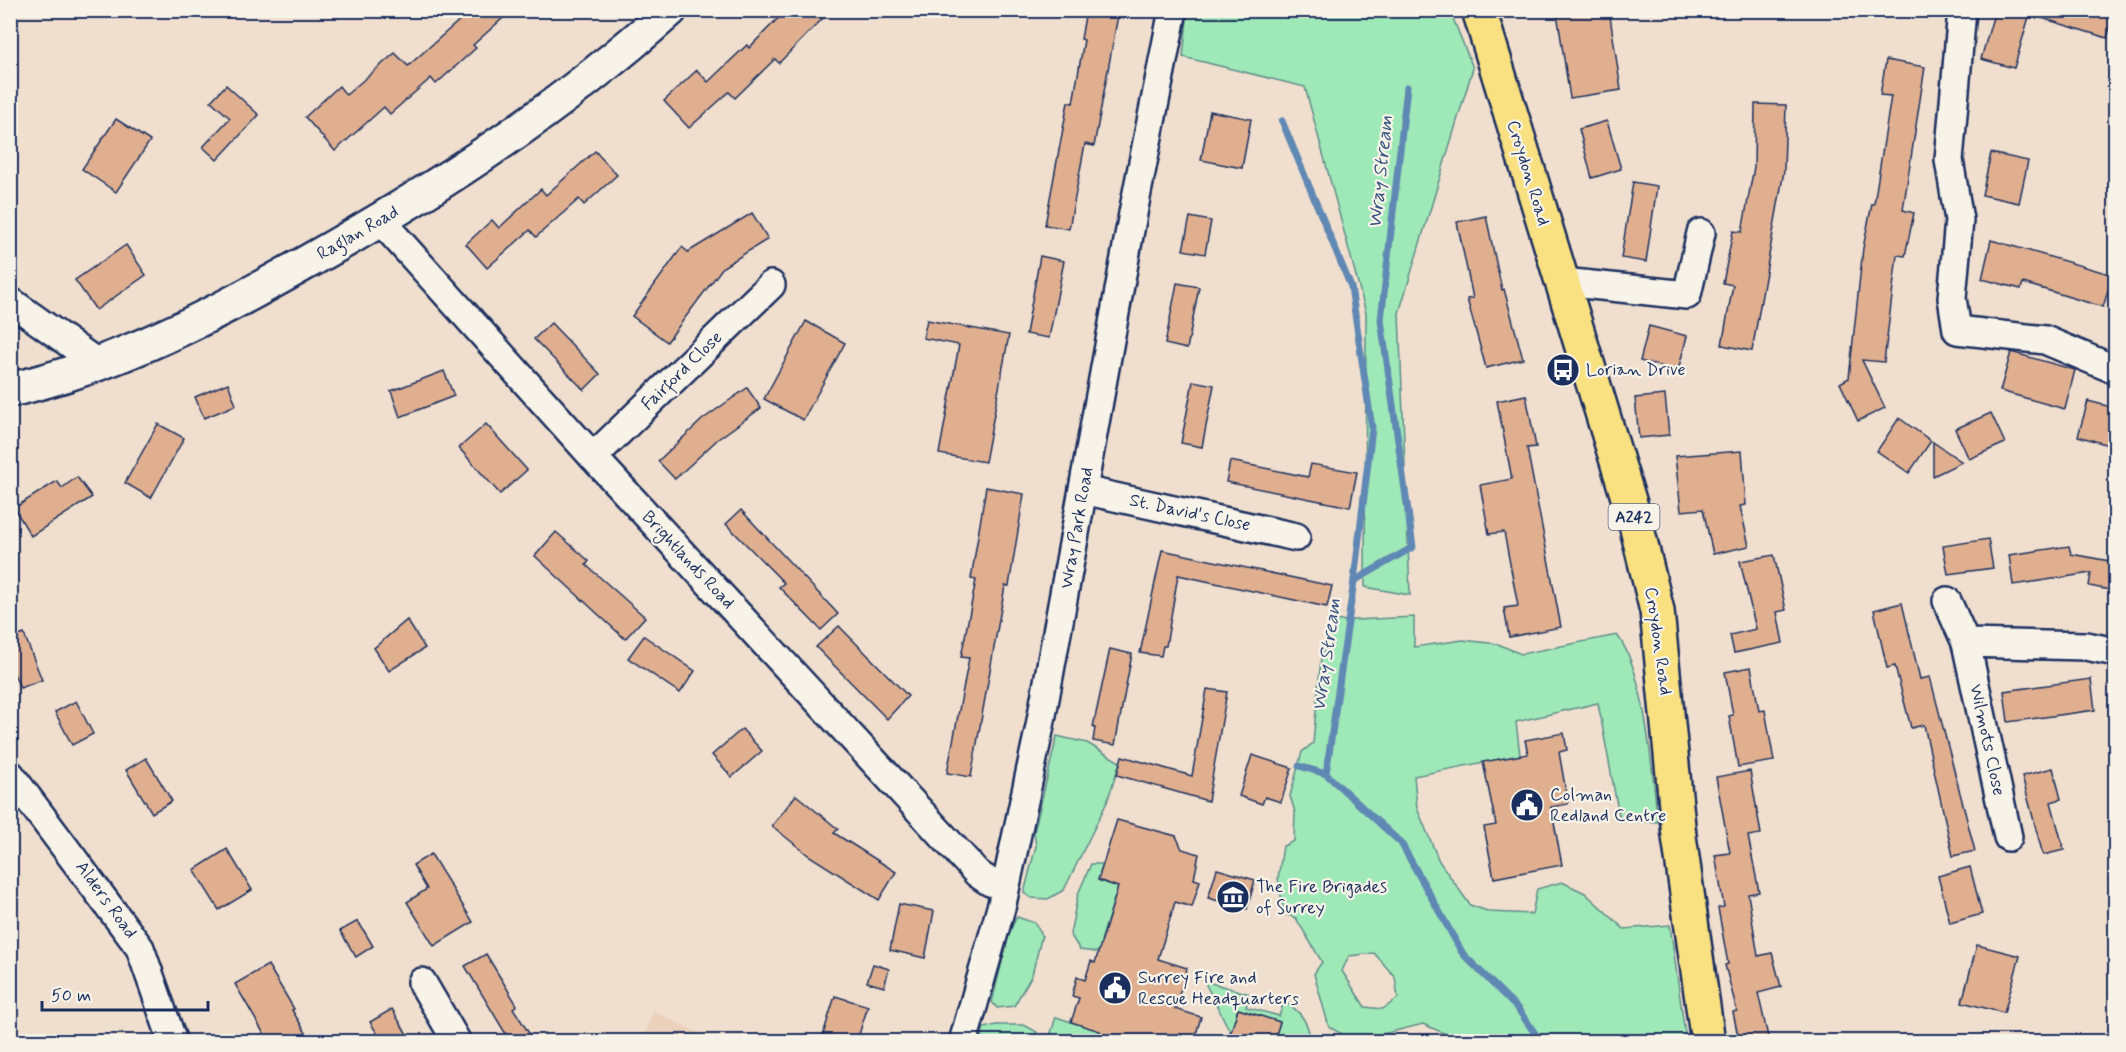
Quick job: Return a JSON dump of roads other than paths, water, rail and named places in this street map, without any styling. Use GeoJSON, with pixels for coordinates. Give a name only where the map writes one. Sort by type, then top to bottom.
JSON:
{"type":"FeatureCollection","features":[{"type":"Feature","properties":{"kind":"main road","name":"Croydon Road"},"geometry":{"type":"LineString","coordinates":[[1479,10],[1563,282],[1593,389],[1635,520],[1657,611],[1679,836],[1708,1041]]}},
{"type":"Feature","properties":{"kind":"street","name":"Raglan Road"},"geometry":{"type":"LineString","coordinates":[[10,390],[100,365],[247,296],[381,221],[513,136],[587,80],[670,10]]}},
{"type":"Feature","properties":{"kind":"street","name":"Wray Park Road"},"geometry":{"type":"LineString","coordinates":[[963,1041],[1005,886],[1047,692],[1173,10]]}},
{"type":"Feature","properties":{"kind":"street"},"geometry":{"type":"LineString","coordinates":[[1962,10],[1949,160],[1959,220],[1952,298],[1957,330],[2045,340],[2115,370]]}},
{"type":"Feature","properties":{"kind":"street","name":"Brightlands Road"},"geometry":{"type":"LineString","coordinates":[[381,221],[593,457],[978,874],[990,882],[1005,886]]}},
{"type":"Feature","properties":{"kind":"street"},"geometry":{"type":"LineString","coordinates":[[1563,282],[1687,295],[1701,233]]}},
{"type":"Feature","properties":{"kind":"street","name":"Fairford Close"},"geometry":{"type":"LineString","coordinates":[[593,457],[771,285]]}},
{"type":"Feature","properties":{"kind":"street"},"geometry":{"type":"LineString","coordinates":[[10,301],[100,365]]}},
{"type":"Feature","properties":{"kind":"street","name":"St. David's Close"},"geometry":{"type":"LineString","coordinates":[[1083,490],[1296,537]]}},
{"type":"Feature","properties":{"kind":"street","name":"Wilmots Close"},"geometry":{"type":"LineString","coordinates":[[1947,601],[1966,643],[2008,837]]}},
{"type":"Feature","properties":{"kind":"street"},"geometry":{"type":"LineString","coordinates":[[1966,643],[2086,646],[2115,652]]}},
{"type":"Feature","properties":{"kind":"street","name":"Alders Road"},"geometry":{"type":"LineString","coordinates":[[10,774],[140,948],[173,1041]]}},
{"type":"Feature","properties":{"kind":"street"},"geometry":{"type":"LineString","coordinates":[[422,982],[457,1041]]}},
{"type":"Feature","properties":{"kind":"waterway","name":"Wray Stream"},"geometry":{"type":"LineString","coordinates":[[1354,581],[1413,547],[1381,320],[1407,87]]}},
{"type":"Feature","properties":{"kind":"waterway"},"geometry":{"type":"LineString","coordinates":[[1282,121],[1351,287],[1372,428],[1354,581],[1326,774]]}},
{"type":"Feature","properties":{"kind":"waterway","name":"Wray Stream"},"geometry":{"type":"LineString","coordinates":[[1299,766],[1326,774],[1401,843],[1463,954],[1518,1009],[1541,1042]]}},
{"type":"Feature","properties":{"kind":"place","name":"Lorian Drive"},"geometry":{"type":"Point","coordinates":[1563,370]}},
{"type":"Feature","properties":{"kind":"place","name":"Colman Redland Centre"},"geometry":{"type":"Point","coordinates":[1527,805]}},
{"type":"Feature","properties":{"kind":"place","name":"The Fire Brigades of Surrey"},"geometry":{"type":"Point","coordinates":[1233,897]}},
{"type":"Feature","properties":{"kind":"place","name":"Surrey Fire and Rescue Headquarters"},"geometry":{"type":"Point","coordinates":[1115,988]}}]}
